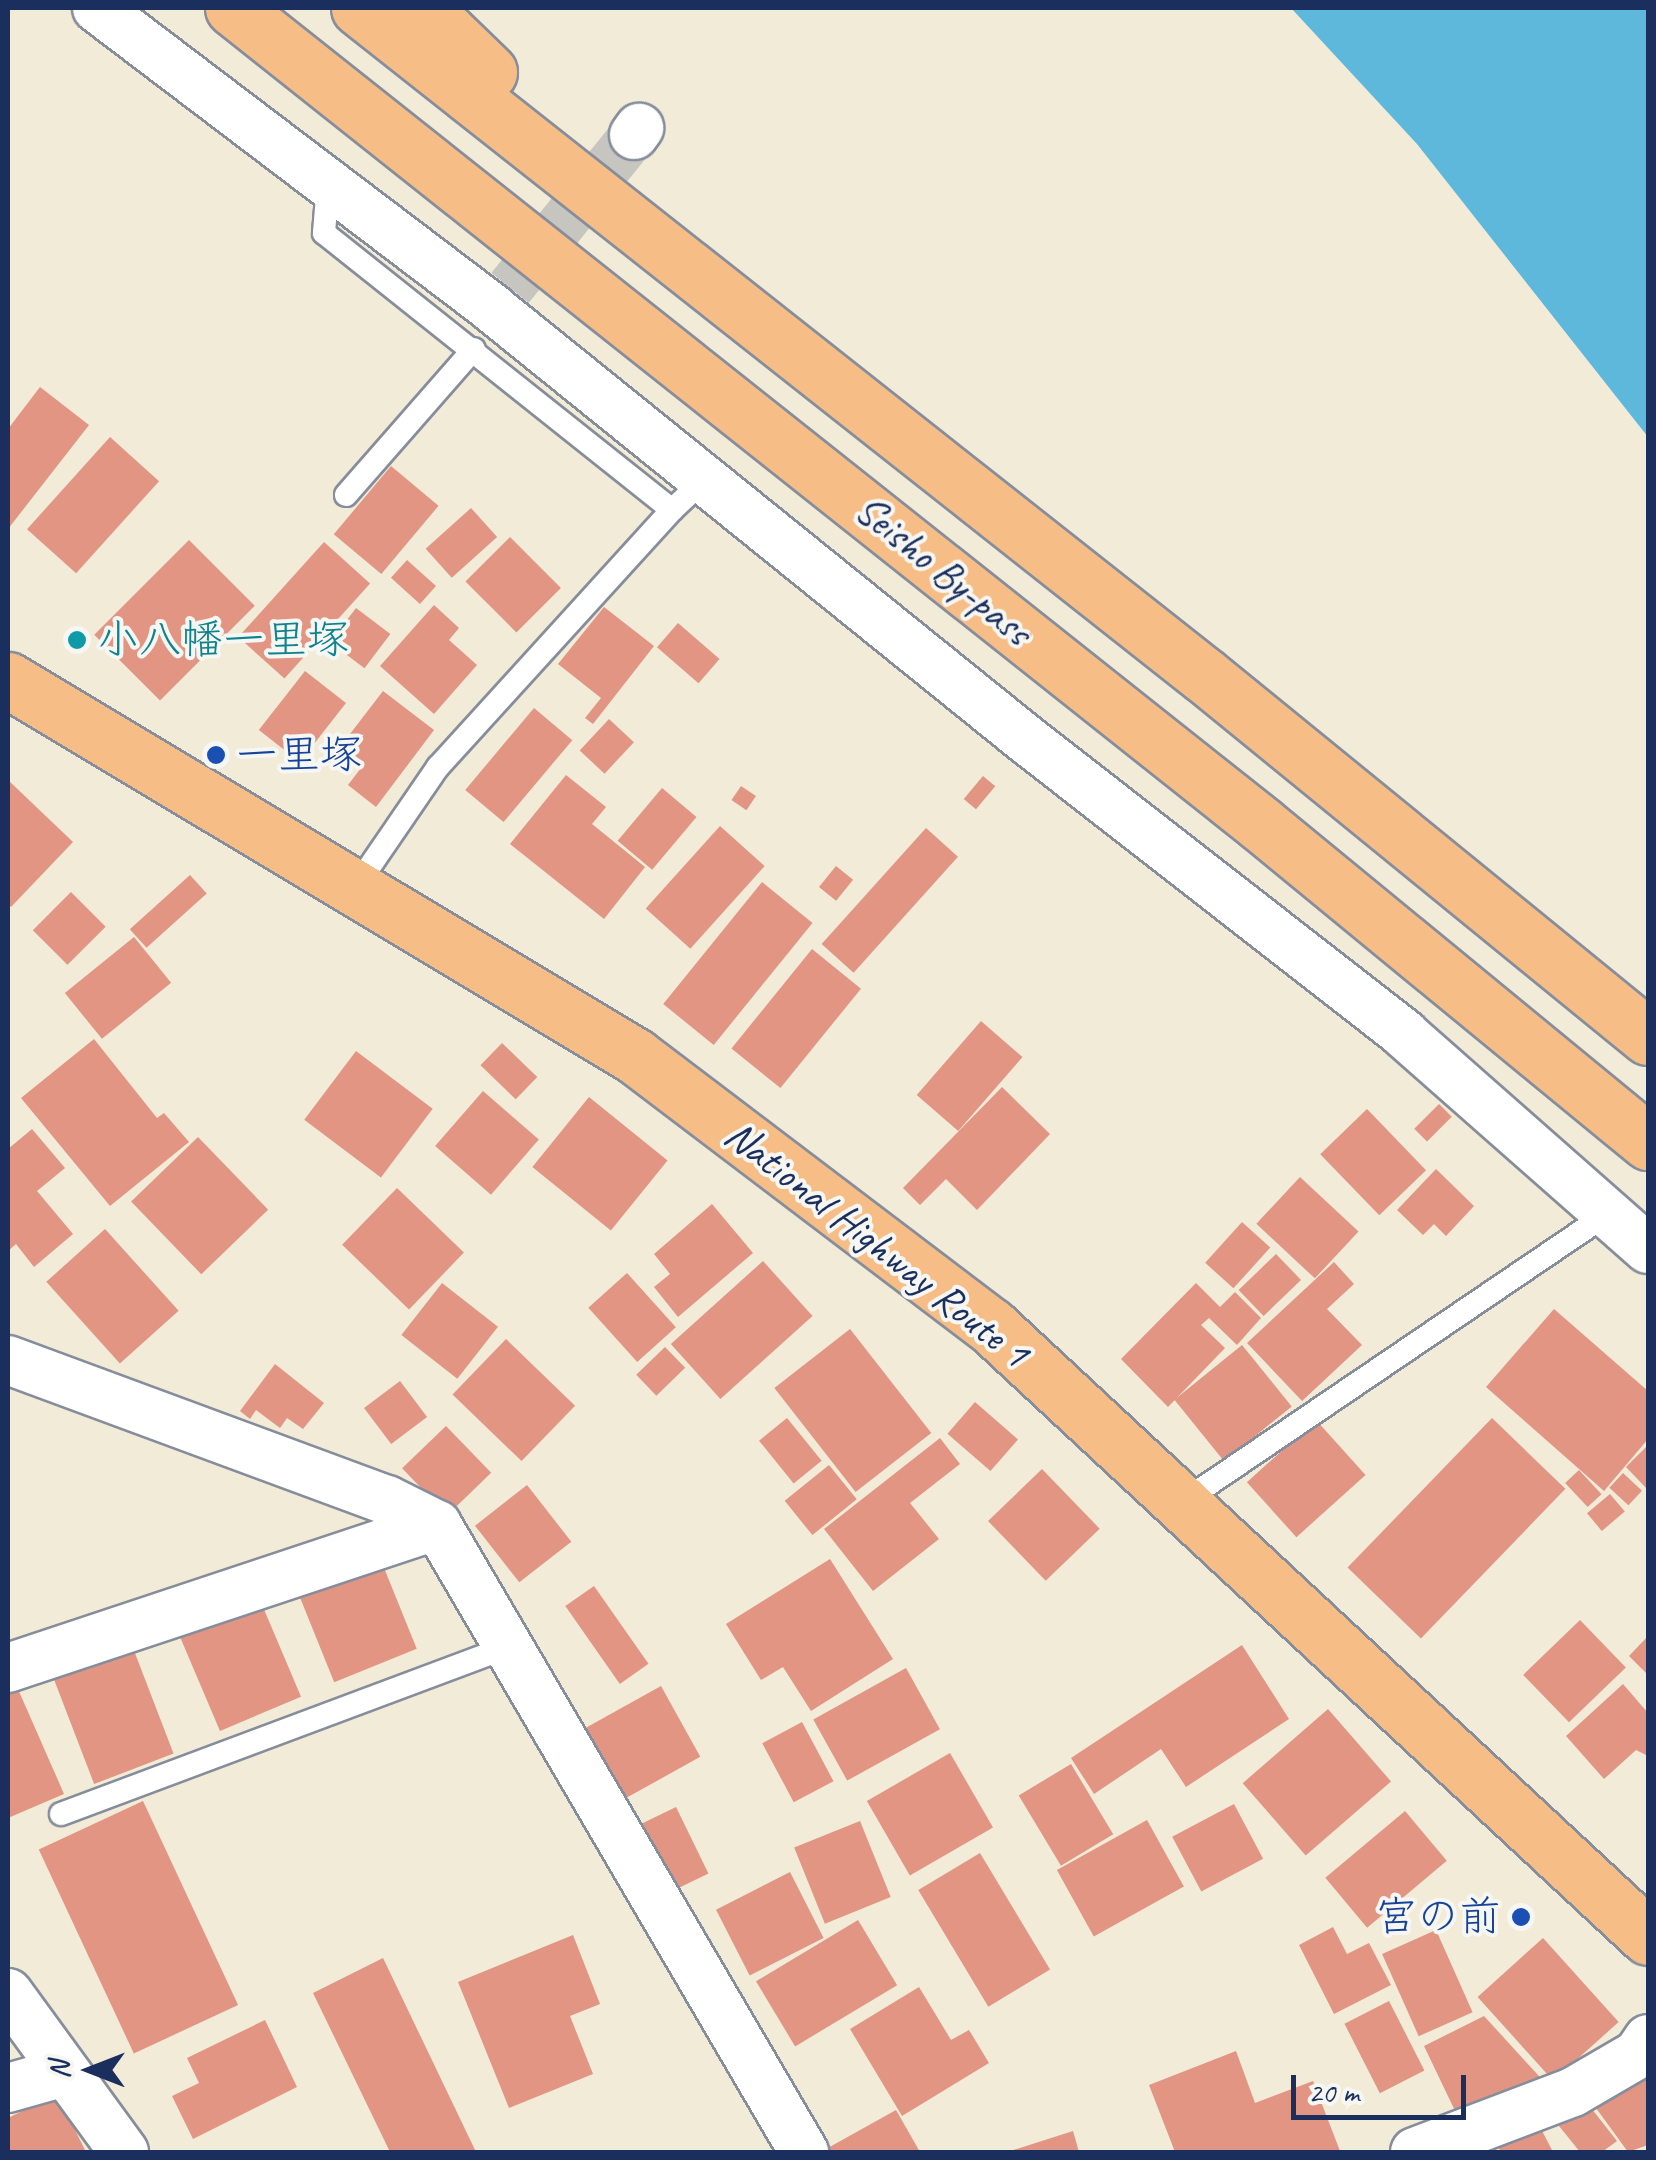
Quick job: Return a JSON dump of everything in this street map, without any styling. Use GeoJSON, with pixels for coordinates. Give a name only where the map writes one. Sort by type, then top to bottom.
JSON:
{"type":"FeatureCollection","features":[{"type":"Feature","properties":{"kind":"highway","name":"Seisho By-pass"},"geometry":{"type":"LineString","coordinates":[[233,8],[1261,824],[1648,1142]]}},
{"type":"Feature","properties":{"kind":"highway","name":"Seisho By-pass"},"geometry":{"type":"LineString","coordinates":[[358,8],[1648,1037]]}},
{"type":"Feature","properties":{"kind":"highway"},"geometry":{"type":"LineString","coordinates":[[424,8],[702,279]]}},
{"type":"Feature","properties":{"kind":"highway","name":"National Highway Route 1"},"geometry":{"type":"LineString","coordinates":[[8,680],[635,1056],[992,1326],[1648,1938]]}},
{"type":"Feature","properties":{"kind":"street"},"geometry":{"type":"LineString","coordinates":[[97,8],[706,478],[1027,740],[1404,1034],[1648,1248]]}},
{"type":"Feature","properties":{"kind":"street"},"geometry":{"type":"LineString","coordinates":[[8,1360],[370,1494],[437,1525],[804,2152]]}},
{"type":"Feature","properties":{"kind":"street"},"geometry":{"type":"LineString","coordinates":[[8,1668],[437,1525]]}},
{"type":"Feature","properties":{"kind":"street"},"geometry":{"type":"LineString","coordinates":[[8,1993],[124,2152]]}},
{"type":"Feature","properties":{"kind":"street"},"geometry":{"type":"LineString","coordinates":[[1415,2152],[1572,2092],[1638,2054],[1648,2039]]}},
{"type":"Feature","properties":{"kind":"street"},"geometry":{"type":"LineString","coordinates":[[8,2088],[64,2072]]}},
{"type":"Feature","properties":{"kind":"lane"},"geometry":{"type":"LineString","coordinates":[[346,495],[492,315],[672,510]]}},
{"type":"Feature","properties":{"kind":"lane"},"geometry":{"type":"LineString","coordinates":[[355,888],[438,767],[672,510],[706,478]]}},
{"type":"Feature","properties":{"kind":"lane"},"geometry":{"type":"LineString","coordinates":[[1181,1503],[1610,1212]]}},
{"type":"Feature","properties":{"kind":"lane"},"geometry":{"type":"LineString","coordinates":[[61,1814],[510,1646]]}},
{"type":"Feature","properties":{"kind":"water"},"geometry":{"type":"Polygon","coordinates":[[[1291,8],[1648,8],[1648,437],[1417,144],[1291,8]]]}},
{"type":"Feature","properties":{"kind":"building"},"geometry":{"type":"Polygon","coordinates":[[[40,387],[89,425],[8,529],[8,429],[40,387]]]}},
{"type":"Feature","properties":{"kind":"building"},"geometry":{"type":"Polygon","coordinates":[[[110,437],[159,481],[76,573],[27,529],[110,437]]]}},
{"type":"Feature","properties":{"kind":"building"},"geometry":{"type":"Polygon","coordinates":[[[391,466],[438,506],[381,574],[334,534],[391,466]]]}},
{"type":"Feature","properties":{"kind":"building"},"geometry":{"type":"Polygon","coordinates":[[[471,508],[497,537],[452,578],[426,549],[471,508]]]}},
{"type":"Feature","properties":{"kind":"building"},"geometry":{"type":"Polygon","coordinates":[[[510,537],[561,588],[516,632],[465,582],[510,537]]]}},
{"type":"Feature","properties":{"kind":"building"},"geometry":{"type":"Polygon","coordinates":[[[189,540],[255,606],[160,701],[94,635],[189,540]]]}},
{"type":"Feature","properties":{"kind":"building"},"geometry":{"type":"Polygon","coordinates":[[[324,542],[370,583],[284,679],[238,637],[324,542]]]}},
{"type":"Feature","properties":{"kind":"building"},"geometry":{"type":"Polygon","coordinates":[[[407,560],[436,586],[420,604],[391,578],[407,560]]]}},
{"type":"Feature","properties":{"kind":"building"},"geometry":{"type":"Polygon","coordinates":[[[434,605],[459,628],[449,640],[477,665],[434,714],[380,666],[434,605]]]}},
{"type":"Feature","properties":{"kind":"building"},"geometry":{"type":"Polygon","coordinates":[[[604,607],[654,646],[593,724],[585,718],[601,698],[558,664],[604,607]]]}},
{"type":"Feature","properties":{"kind":"building"},"geometry":{"type":"Polygon","coordinates":[[[356,608],[390,634],[364,668],[330,642],[356,608]]]}},
{"type":"Feature","properties":{"kind":"building"},"geometry":{"type":"Polygon","coordinates":[[[678,623],[720,659],[699,683],[657,647],[678,623]]]}},
{"type":"Feature","properties":{"kind":"building"},"geometry":{"type":"Polygon","coordinates":[[[305,671],[346,703],[300,762],[259,730],[305,671]]]}},
{"type":"Feature","properties":{"kind":"building"},"geometry":{"type":"Polygon","coordinates":[[[383,691],[434,730],[376,807],[348,785],[364,764],[340,747],[383,691]]]}},
{"type":"Feature","properties":{"kind":"building"},"geometry":{"type":"Polygon","coordinates":[[[534,708],[572,740],[504,822],[465,790],[534,708]]]}},
{"type":"Feature","properties":{"kind":"building"},"geometry":{"type":"Polygon","coordinates":[[[609,719],[634,742],[605,774],[580,750],[609,719]]]}},
{"type":"Feature","properties":{"kind":"building"},"geometry":{"type":"Polygon","coordinates":[[[566,775],[606,807],[592,824],[645,867],[604,919],[510,844],[566,775]]]}},
{"type":"Feature","properties":{"kind":"building"},"geometry":{"type":"Polygon","coordinates":[[[983,776],[995,786],[976,809],[964,799],[983,776]]]}},
{"type":"Feature","properties":{"kind":"building"},"geometry":{"type":"Polygon","coordinates":[[[8,780],[73,842],[11,907],[8,903],[8,780]]]}},
{"type":"Feature","properties":{"kind":"building"},"geometry":{"type":"Polygon","coordinates":[[[741,786],[756,796],[746,810],[731,800],[741,786]]]}},
{"type":"Feature","properties":{"kind":"building"},"geometry":{"type":"Polygon","coordinates":[[[662,788],[696,817],[652,870],[618,841],[662,788]]]}},
{"type":"Feature","properties":{"kind":"building"},"geometry":{"type":"Polygon","coordinates":[[[720,826],[765,866],[690,949],[646,908],[720,826]]]}},
{"type":"Feature","properties":{"kind":"building"},"geometry":{"type":"Polygon","coordinates":[[[926,828],[958,857],[854,973],[822,944],[926,828]]]}},
{"type":"Feature","properties":{"kind":"building"},"geometry":{"type":"Polygon","coordinates":[[[836,866],[853,880],[836,901],[819,887],[836,866]]]}},
{"type":"Feature","properties":{"kind":"building"},"geometry":{"type":"Polygon","coordinates":[[[190,875],[207,894],[147,948],[130,929],[190,875]]]}},
{"type":"Feature","properties":{"kind":"building"},"geometry":{"type":"Polygon","coordinates":[[[762,882],[813,923],[714,1045],[663,1004],[762,882]]]}},
{"type":"Feature","properties":{"kind":"building"},"geometry":{"type":"Polygon","coordinates":[[[71,892],[106,927],[67,965],[33,930],[71,892]]]}},
{"type":"Feature","properties":{"kind":"building"},"geometry":{"type":"Polygon","coordinates":[[[134,937],[171,983],[102,1039],[65,993],[134,937]]]}},
{"type":"Feature","properties":{"kind":"building"},"geometry":{"type":"Polygon","coordinates":[[[812,949],[861,989],[780,1088],[731,1048],[812,949]]]}},
{"type":"Feature","properties":{"kind":"building"},"geometry":{"type":"Polygon","coordinates":[[[981,1021],[1023,1057],[958,1131],[917,1095],[981,1021]]]}},
{"type":"Feature","properties":{"kind":"building"},"geometry":{"type":"Polygon","coordinates":[[[94,1039],[157,1118],[164,1113],[189,1142],[110,1206],[21,1098],[94,1039]]]}},
{"type":"Feature","properties":{"kind":"building"},"geometry":{"type":"Polygon","coordinates":[[[502,1043],[537,1077],[516,1099],[480,1065],[502,1043]]]}},
{"type":"Feature","properties":{"kind":"building"},"geometry":{"type":"Polygon","coordinates":[[[356,1051],[433,1109],[381,1177],[304,1120],[356,1051]]]}},
{"type":"Feature","properties":{"kind":"building"},"geometry":{"type":"Polygon","coordinates":[[[1002,1087],[1050,1134],[977,1210],[946,1179],[920,1205],[903,1188],[1002,1087]]]}},
{"type":"Feature","properties":{"kind":"building"},"geometry":{"type":"Polygon","coordinates":[[[483,1091],[539,1140],[491,1195],[435,1146],[483,1091]]]}},
{"type":"Feature","properties":{"kind":"building"},"geometry":{"type":"Polygon","coordinates":[[[589,1097],[667,1161],[611,1231],[532,1167],[589,1097]]]}},
{"type":"Feature","properties":{"kind":"building"},"geometry":{"type":"Polygon","coordinates":[[[1439,1104],[1452,1117],[1427,1141],[1414,1129],[1439,1104]]]}},
{"type":"Feature","properties":{"kind":"building"},"geometry":{"type":"Polygon","coordinates":[[[1367,1109],[1426,1170],[1379,1215],[1320,1154],[1367,1109]]]}},
{"type":"Feature","properties":{"kind":"building"},"geometry":{"type":"Polygon","coordinates":[[[32,1129],[65,1168],[37,1191],[73,1234],[34,1267],[16,1244],[8,1251],[8,1149],[32,1129]]]}},
{"type":"Feature","properties":{"kind":"building"},"geometry":{"type":"Polygon","coordinates":[[[198,1137],[268,1210],[201,1274],[131,1202],[198,1137]]]}},
{"type":"Feature","properties":{"kind":"building"},"geometry":{"type":"Polygon","coordinates":[[[1436,1169],[1474,1206],[1446,1236],[1434,1224],[1423,1235],[1397,1210],[1436,1169]]]}},
{"type":"Feature","properties":{"kind":"building"},"geometry":{"type":"Polygon","coordinates":[[[1300,1177],[1359,1232],[1315,1278],[1256,1224],[1300,1177]]]}},
{"type":"Feature","properties":{"kind":"building"},"geometry":{"type":"Polygon","coordinates":[[[397,1188],[464,1253],[409,1309],[342,1245],[397,1188]]]}},
{"type":"Feature","properties":{"kind":"building"},"geometry":{"type":"Polygon","coordinates":[[[712,1204],[753,1253],[678,1317],[654,1287],[670,1274],[654,1254],[712,1204]]]}},
{"type":"Feature","properties":{"kind":"building"},"geometry":{"type":"Polygon","coordinates":[[[1242,1222],[1270,1247],[1233,1288],[1205,1263],[1242,1222]]]}},
{"type":"Feature","properties":{"kind":"building"},"geometry":{"type":"Polygon","coordinates":[[[105,1229],[179,1311],[120,1364],[46,1282],[105,1229]]]}},
{"type":"Feature","properties":{"kind":"building"},"geometry":{"type":"Polygon","coordinates":[[[1276,1254],[1301,1280],[1264,1316],[1239,1290],[1276,1254]]]}},
{"type":"Feature","properties":{"kind":"building"},"geometry":{"type":"Polygon","coordinates":[[[763,1261],[813,1316],[720,1399],[671,1344],[763,1261]]]}},
{"type":"Feature","properties":{"kind":"building"},"geometry":{"type":"Polygon","coordinates":[[[1334,1262],[1354,1284],[1327,1309],[1362,1345],[1302,1401],[1247,1343],[1334,1262]]]}},
{"type":"Feature","properties":{"kind":"building"},"geometry":{"type":"Polygon","coordinates":[[[627,1273],[676,1327],[637,1362],[588,1308],[627,1273]]]}},
{"type":"Feature","properties":{"kind":"building"},"geometry":{"type":"Polygon","coordinates":[[[442,1283],[498,1327],[457,1379],[401,1335],[442,1283]]]}},
{"type":"Feature","properties":{"kind":"building"},"geometry":{"type":"Polygon","coordinates":[[[1196,1283],[1220,1307],[1235,1292],[1261,1318],[1237,1345],[1209,1318],[1201,1325],[1225,1348],[1168,1407],[1121,1359],[1196,1283]]]}},
{"type":"Feature","properties":{"kind":"building"},"geometry":{"type":"Polygon","coordinates":[[[1554,1309],[1648,1391],[1648,1439],[1604,1491],[1486,1387],[1554,1309]]]}},
{"type":"Feature","properties":{"kind":"building"},"geometry":{"type":"Polygon","coordinates":[[[850,1329],[931,1433],[856,1492],[774,1388],[850,1329]]]}},
{"type":"Feature","properties":{"kind":"building"},"geometry":{"type":"Polygon","coordinates":[[[506,1339],[575,1406],[522,1461],[453,1394],[506,1339]]]}},
{"type":"Feature","properties":{"kind":"building"},"geometry":{"type":"Polygon","coordinates":[[[1242,1345],[1292,1406],[1224,1461],[1174,1400],[1242,1345]]]}},
{"type":"Feature","properties":{"kind":"building"},"geometry":{"type":"Polygon","coordinates":[[[665,1347],[685,1368],[656,1396],[636,1375],[665,1347]]]}},
{"type":"Feature","properties":{"kind":"building"},"geometry":{"type":"Polygon","coordinates":[[[275,1364],[324,1403],[303,1429],[287,1418],[280,1428],[256,1410],[250,1419],[240,1411],[275,1364]]]}},
{"type":"Feature","properties":{"kind":"building"},"geometry":{"type":"Polygon","coordinates":[[[400,1381],[427,1417],[391,1444],[364,1408],[400,1381]]]}},
{"type":"Feature","properties":{"kind":"building"},"geometry":{"type":"Polygon","coordinates":[[[975,1402],[1018,1439],[990,1471],[947,1434],[975,1402]]]}},
{"type":"Feature","properties":{"kind":"building"},"geometry":{"type":"Polygon","coordinates":[[[787,1418],[822,1461],[794,1483],[759,1441],[787,1418]]]}},
{"type":"Feature","properties":{"kind":"building"},"geometry":{"type":"Polygon","coordinates":[[[1492,1418],[1565,1489],[1421,1638],[1348,1568],[1492,1418]]]}},
{"type":"Feature","properties":{"kind":"building"},"geometry":{"type":"Polygon","coordinates":[[[1316,1420],[1366,1475],[1296,1537],[1247,1482],[1316,1420]]]}},
{"type":"Feature","properties":{"kind":"building"},"geometry":{"type":"Polygon","coordinates":[[[446,1426],[491,1473],[447,1515],[402,1468],[446,1426]]]}},
{"type":"Feature","properties":{"kind":"building"},"geometry":{"type":"Polygon","coordinates":[[[940,1438],[960,1464],[910,1503],[939,1539],[873,1591],[824,1529],[940,1438]]]}},
{"type":"Feature","properties":{"kind":"building"},"geometry":{"type":"Polygon","coordinates":[[[1648,1445],[1648,1490],[1626,1467],[1648,1445]]]}},
{"type":"Feature","properties":{"kind":"building"},"geometry":{"type":"Polygon","coordinates":[[[829,1465],[857,1499],[812,1535],[785,1501],[829,1465]]]}},
{"type":"Feature","properties":{"kind":"building"},"geometry":{"type":"Polygon","coordinates":[[[1042,1469],[1100,1529],[1046,1581],[988,1521],[1042,1469]]]}},
{"type":"Feature","properties":{"kind":"building"},"geometry":{"type":"Polygon","coordinates":[[[1579,1470],[1602,1494],[1588,1507],[1565,1483],[1579,1470]]]}},
{"type":"Feature","properties":{"kind":"building"},"geometry":{"type":"Polygon","coordinates":[[[1623,1473],[1642,1491],[1628,1505],[1609,1488],[1623,1473]]]}},
{"type":"Feature","properties":{"kind":"building"},"geometry":{"type":"Polygon","coordinates":[[[527,1485],[571,1542],[519,1582],[475,1526],[527,1485]]]}},
{"type":"Feature","properties":{"kind":"building"},"geometry":{"type":"Polygon","coordinates":[[[1610,1494],[1625,1512],[1602,1531],[1587,1513],[1610,1494]]]}},
{"type":"Feature","properties":{"kind":"building"},"geometry":{"type":"Polygon","coordinates":[[[380,1558],[417,1649],[334,1682],[297,1591],[380,1558]]]}},
{"type":"Feature","properties":{"kind":"building"},"geometry":{"type":"Polygon","coordinates":[[[830,1559],[893,1659],[811,1711],[783,1667],[761,1680],[726,1624],[830,1559]]]}},
{"type":"Feature","properties":{"kind":"building"},"geometry":{"type":"Polygon","coordinates":[[[594,1586],[648,1664],[620,1684],[565,1606],[594,1586]]]}},
{"type":"Feature","properties":{"kind":"building"},"geometry":{"type":"Polygon","coordinates":[[[260,1600],[301,1697],[220,1731],[179,1634],[260,1600]]]}},
{"type":"Feature","properties":{"kind":"building"},"geometry":{"type":"Polygon","coordinates":[[[1580,1620],[1626,1667],[1569,1722],[1523,1675],[1580,1620]]]}},
{"type":"Feature","properties":{"kind":"building"},"geometry":{"type":"Polygon","coordinates":[[[128,1635],[174,1754],[94,1784],[49,1665],[128,1635]]]}},
{"type":"Feature","properties":{"kind":"building"},"geometry":{"type":"Polygon","coordinates":[[[1648,1636],[1648,1675],[1629,1656],[1648,1636]]]}},
{"type":"Feature","properties":{"kind":"building"},"geometry":{"type":"Polygon","coordinates":[[[1242,1645],[1289,1719],[1186,1787],[1161,1749],[1094,1794],[1071,1758],[1242,1645]]]}},
{"type":"Feature","properties":{"kind":"building"},"geometry":{"type":"Polygon","coordinates":[[[906,1668],[940,1729],[847,1781],[813,1719],[906,1668]]]}},
{"type":"Feature","properties":{"kind":"building"},"geometry":{"type":"Polygon","coordinates":[[[14,1680],[64,1794],[8,1818],[8,1683],[14,1680]]]}},
{"type":"Feature","properties":{"kind":"building"},"geometry":{"type":"Polygon","coordinates":[[[1623,1684],[1648,1713],[1648,1756],[1636,1750],[1604,1779],[1566,1736],[1623,1684]]]}},
{"type":"Feature","properties":{"kind":"building"},"geometry":{"type":"Polygon","coordinates":[[[661,1686],[700,1757],[622,1800],[582,1730],[661,1686]]]}},
{"type":"Feature","properties":{"kind":"building"},"geometry":{"type":"Polygon","coordinates":[[[1328,1709],[1391,1781],[1306,1856],[1243,1783],[1328,1709]]]}},
{"type":"Feature","properties":{"kind":"building"},"geometry":{"type":"Polygon","coordinates":[[[802,1722],[833,1781],[794,1802],[762,1743],[802,1722]]]}},
{"type":"Feature","properties":{"kind":"building"},"geometry":{"type":"Polygon","coordinates":[[[950,1753],[993,1827],[910,1875],[867,1801],[950,1753]]]}},
{"type":"Feature","properties":{"kind":"building"},"geometry":{"type":"Polygon","coordinates":[[[1071,1764],[1113,1834],[1061,1866],[1019,1795],[1071,1764]]]}},
{"type":"Feature","properties":{"kind":"building"},"geometry":{"type":"Polygon","coordinates":[[[143,1801],[238,2005],[134,2054],[39,1850],[143,1801]]]}},
{"type":"Feature","properties":{"kind":"building"},"geometry":{"type":"Polygon","coordinates":[[[1234,1804],[1263,1859],[1201,1892],[1172,1837],[1234,1804]]]}},
{"type":"Feature","properties":{"kind":"building"},"geometry":{"type":"Polygon","coordinates":[[[676,1807],[708,1874],[670,1892],[637,1826],[676,1807]]]}},
{"type":"Feature","properties":{"kind":"building"},"geometry":{"type":"Polygon","coordinates":[[[1405,1811],[1447,1861],[1367,1928],[1325,1878],[1405,1811]]]}},
{"type":"Feature","properties":{"kind":"building"},"geometry":{"type":"Polygon","coordinates":[[[1147,1820],[1184,1886],[1094,1936],[1057,1870],[1147,1820]]]}},
{"type":"Feature","properties":{"kind":"building"},"geometry":{"type":"Polygon","coordinates":[[[860,1821],[891,1897],[825,1924],[794,1848],[860,1821]]]}},
{"type":"Feature","properties":{"kind":"building"},"geometry":{"type":"Polygon","coordinates":[[[980,1853],[1050,1970],[988,2007],[918,1890],[980,1853]]]}},
{"type":"Feature","properties":{"kind":"building"},"geometry":{"type":"Polygon","coordinates":[[[790,1872],[824,1938],[750,1976],[716,1910],[790,1872]]]}},
{"type":"Feature","properties":{"kind":"building"},"geometry":{"type":"Polygon","coordinates":[[[858,1920],[897,1985],[795,2046],[756,1981],[858,1920]]]}},
{"type":"Feature","properties":{"kind":"building"},"geometry":{"type":"Polygon","coordinates":[[[1333,1927],[1347,1954],[1369,1943],[1391,1985],[1334,2014],[1299,1945],[1333,1927]]]}},
{"type":"Feature","properties":{"kind":"building"},"geometry":{"type":"Polygon","coordinates":[[[1436,1930],[1473,2012],[1419,2036],[1382,1954],[1436,1930]]]}},
{"type":"Feature","properties":{"kind":"building"},"geometry":{"type":"Polygon","coordinates":[[[573,1935],[600,2004],[570,2016],[593,2074],[509,2108],[458,1982],[573,1935]]]}},
{"type":"Feature","properties":{"kind":"building"},"geometry":{"type":"Polygon","coordinates":[[[1543,1938],[1619,2022],[1553,2081],[1478,1997],[1543,1938]]]}},
{"type":"Feature","properties":{"kind":"building"},"geometry":{"type":"Polygon","coordinates":[[[383,1958],[476,2152],[390,2152],[313,1993],[383,1958]]]}},
{"type":"Feature","properties":{"kind":"building"},"geometry":{"type":"Polygon","coordinates":[[[919,1987],[951,2040],[969,2030],[989,2063],[902,2116],[850,2029],[919,1987]]]}},
{"type":"Feature","properties":{"kind":"building"},"geometry":{"type":"Polygon","coordinates":[[[1389,2001],[1424,2070],[1380,2093],[1344,2024],[1389,2001]]]}},
{"type":"Feature","properties":{"kind":"building"},"geometry":{"type":"Polygon","coordinates":[[[1484,2016],[1549,2087],[1517,2107],[1505,2091],[1457,2115],[1424,2046],[1484,2016]]]}},
{"type":"Feature","properties":{"kind":"building"},"geometry":{"type":"Polygon","coordinates":[[[265,2020],[297,2087],[193,2139],[172,2096],[199,2083],[187,2058],[265,2020]]]}},
{"type":"Feature","properties":{"kind":"building"},"geometry":{"type":"Polygon","coordinates":[[[1236,2051],[1255,2103],[1313,2081],[1340,2151],[1175,2152],[1149,2085],[1236,2051]]]}},
{"type":"Feature","properties":{"kind":"building"},"geometry":{"type":"Polygon","coordinates":[[[1648,2070],[1648,2145],[1628,2152],[1596,2108],[1648,2070]]]}},
{"type":"Feature","properties":{"kind":"building"},"geometry":{"type":"Polygon","coordinates":[[[57,2094],[86,2152],[8,2152],[8,2118],[57,2094]]]}},
{"type":"Feature","properties":{"kind":"building"},"geometry":{"type":"Polygon","coordinates":[[[1584,2099],[1617,2141],[1602,2152],[1580,2152],[1555,2121],[1584,2099]]]}},
{"type":"Feature","properties":{"kind":"building"},"geometry":{"type":"Polygon","coordinates":[[[896,2110],[920,2152],[826,2149],[896,2110]]]}},
{"type":"Feature","properties":{"kind":"building"},"geometry":{"type":"Polygon","coordinates":[[[1538,2123],[1553,2152],[1501,2152],[1497,2145],[1538,2123]]]}},
{"type":"Feature","properties":{"kind":"building"},"geometry":{"type":"Polygon","coordinates":[[[1073,2131],[1079,2152],[1007,2152],[1073,2131]]]}},
{"type":"Feature","properties":{"kind":"tunnel"},"geometry":{"type":"LineString","coordinates":[[510,288],[634,135]]}},
{"type":"Feature","properties":{"kind":"place","name":"小八幡一里塚"},"geometry":{"type":"Point","coordinates":[77,640]}},
{"type":"Feature","properties":{"kind":"place","name":"一里塚"},"geometry":{"type":"Point","coordinates":[216,755]}},
{"type":"Feature","properties":{"kind":"place","name":"宮の前"},"geometry":{"type":"Point","coordinates":[1521,1917]}}]}
